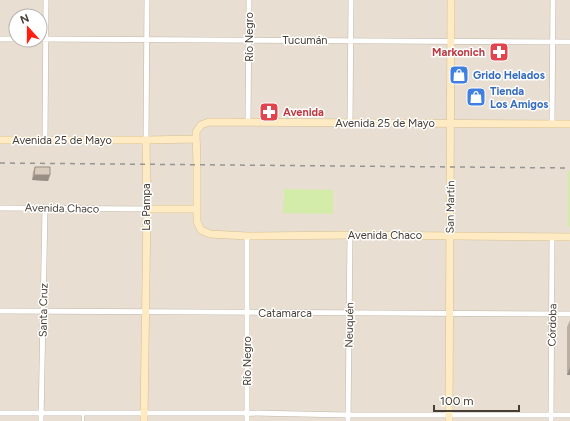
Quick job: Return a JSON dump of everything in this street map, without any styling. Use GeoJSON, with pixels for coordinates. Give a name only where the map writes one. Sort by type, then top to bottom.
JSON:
{"type":"FeatureCollection","features":[{"type":"Feature","properties":{"kind":"street","name":"La Pampa"},"geometry":{"type":"LineString","coordinates":[[144,417],[147,209],[147,0]]}},
{"type":"Feature","properties":{"kind":"street","name":"Río Negro"},"geometry":{"type":"LineString","coordinates":[[248,123],[249,0]]}},
{"type":"Feature","properties":{"kind":"street"},"geometry":{"type":"LineString","coordinates":[[350,123],[351,0]]}},
{"type":"Feature","properties":{"kind":"street","name":"San Martín"},"geometry":{"type":"LineString","coordinates":[[449,418],[451,0]]}},
{"type":"Feature","properties":{"kind":"street"},"geometry":{"type":"LineString","coordinates":[[552,124],[553,0]]}},
{"type":"Feature","properties":{"kind":"street","name":"Tucumán"},"geometry":{"type":"LineString","coordinates":[[48,39],[570,42]]}},
{"type":"Feature","properties":{"kind":"street"},"geometry":{"type":"LineString","coordinates":[[43,48],[45,140]]}},
{"type":"Feature","properties":{"kind":"street","name":"Avenida 25 de Mayo"},"geometry":{"type":"LineString","coordinates":[[0,140],[196,139],[196,132],[201,125],[209,122],[570,124]]}},
{"type":"Feature","properties":{"kind":"street"},"geometry":{"type":"LineString","coordinates":[[196,139],[197,209]]}},
{"type":"Feature","properties":{"kind":"street","name":"Avenida Chaco"},"geometry":{"type":"LineString","coordinates":[[0,208],[45,207],[197,209],[197,222],[201,230],[210,234],[247,236],[350,235],[570,237]]}},
{"type":"Feature","properties":{"kind":"street","name":"Santa Cruz"},"geometry":{"type":"LineString","coordinates":[[41,421],[45,207]]}},
{"type":"Feature","properties":{"kind":"street","name":"Neuquén"},"geometry":{"type":"LineString","coordinates":[[348,418],[350,235]]}},
{"type":"Feature","properties":{"kind":"street","name":"Río Negro"},"geometry":{"type":"LineString","coordinates":[[247,236],[248,421]]}},
{"type":"Feature","properties":{"kind":"street","name":"Córdoba"},"geometry":{"type":"LineString","coordinates":[[551,421],[552,236]]}},
{"type":"Feature","properties":{"kind":"street","name":"Catamarca"},"geometry":{"type":"LineString","coordinates":[[0,311],[570,314]]}},
{"type":"Feature","properties":{"kind":"street"},"geometry":{"type":"LineString","coordinates":[[0,413],[83,413],[144,417],[248,413],[348,418],[449,418],[570,414]]}},
{"type":"Feature","properties":{"kind":"lane"},"geometry":{"type":"LineString","coordinates":[[83,413],[83,421]]}},
{"type":"Feature","properties":{"kind":"shaded area"},"geometry":{"type":"Polygon","coordinates":[[[0,0],[570,0],[570,421],[0,421],[0,0]]]}},
{"type":"Feature","properties":{"kind":"green space"},"geometry":{"type":"Polygon","coordinates":[[[568,171],[570,171],[570,227],[568,227],[568,171]]]}},
{"type":"Feature","properties":{"kind":"green space"},"geometry":{"type":"Polygon","coordinates":[[[284,189],[333,190],[333,214],[283,213],[284,189]]]}},
{"type":"Feature","properties":{"kind":"building"},"geometry":{"type":"Polygon","coordinates":[[[35,167],[50,167],[50,175],[34,175],[35,167]]]}},
{"type":"Feature","properties":{"kind":"railway"},"geometry":{"type":"LineString","coordinates":[[0,163],[570,168]]}},
{"type":"Feature","properties":{"kind":"place","name":"Markonich"},"geometry":{"type":"Point","coordinates":[499,52]}},
{"type":"Feature","properties":{"kind":"place","name":"Grido Helados"},"geometry":{"type":"Point","coordinates":[459,75]}},
{"type":"Feature","properties":{"kind":"place","name":"Tienda Los Amigos"},"geometry":{"type":"Point","coordinates":[476,97]}},
{"type":"Feature","properties":{"kind":"place","name":"Avenida"},"geometry":{"type":"Point","coordinates":[269,112]}}]}
